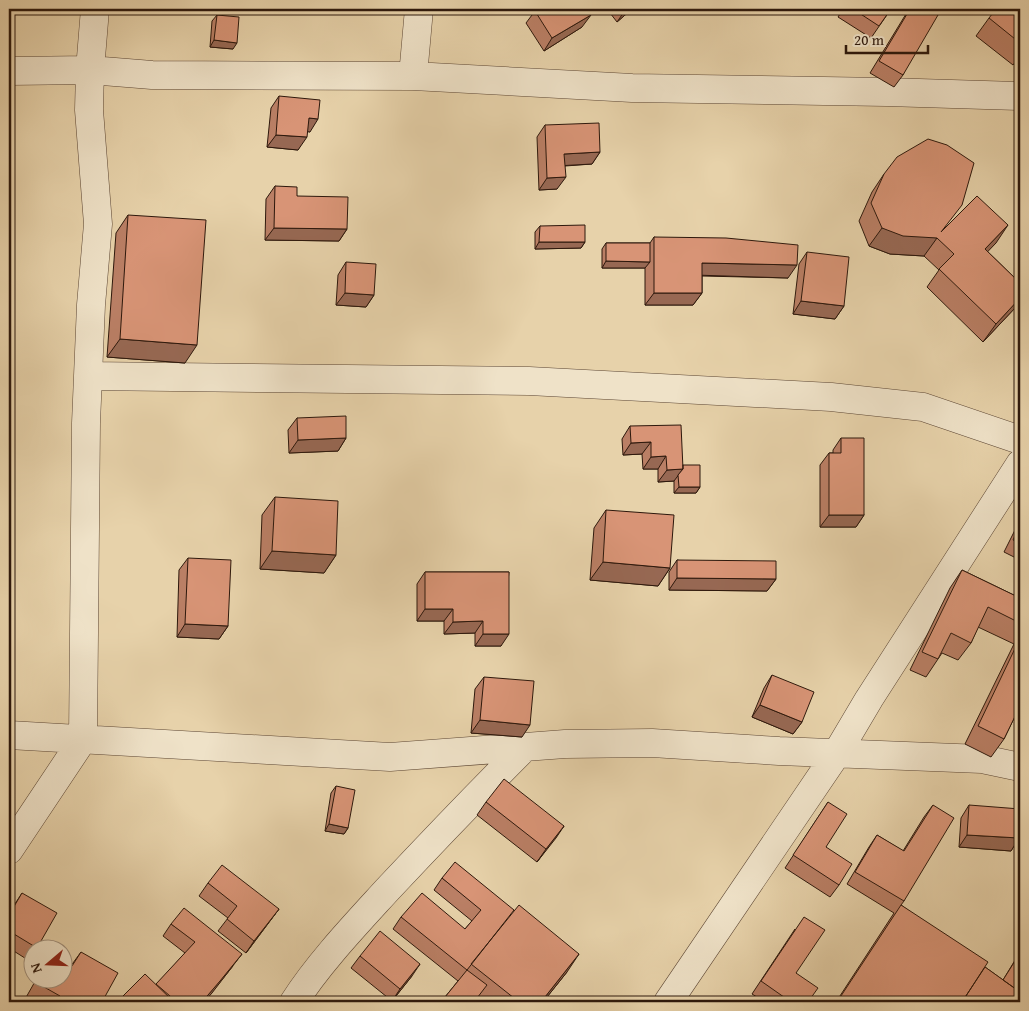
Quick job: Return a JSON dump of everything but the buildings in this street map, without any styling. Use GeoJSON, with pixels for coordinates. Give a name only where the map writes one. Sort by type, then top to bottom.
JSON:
{"type":"FeatureCollection","features":[{"type":"Feature","properties":{"kind":"street"},"geometry":{"type":"LineString","coordinates":[[9,850],[83,739],[84,551],[88,376],[91,305],[98,224],[89,110],[95,9]]}},
{"type":"Feature","properties":{"kind":"street"},"geometry":{"type":"LineString","coordinates":[[414,76],[419,9]]}},
{"type":"Feature","properties":{"kind":"street"},"geometry":{"type":"LineString","coordinates":[[9,71],[90,70],[152,75],[414,76],[632,88],[1020,96]]}},
{"type":"Feature","properties":{"kind":"street"},"geometry":{"type":"LineString","coordinates":[[88,376],[529,380],[831,397],[924,406],[1020,440]]}},
{"type":"Feature","properties":{"kind":"street"},"geometry":{"type":"LineString","coordinates":[[668,1002],[837,753],[869,699],[1020,464]]}},
{"type":"Feature","properties":{"kind":"street"},"geometry":{"type":"LineString","coordinates":[[9,735],[390,757],[525,747],[652,743],[982,759],[1020,767]]}},
{"type":"Feature","properties":{"kind":"street"},"geometry":{"type":"LineString","coordinates":[[294,1002],[303,987],[363,916],[525,747]]}}]}
